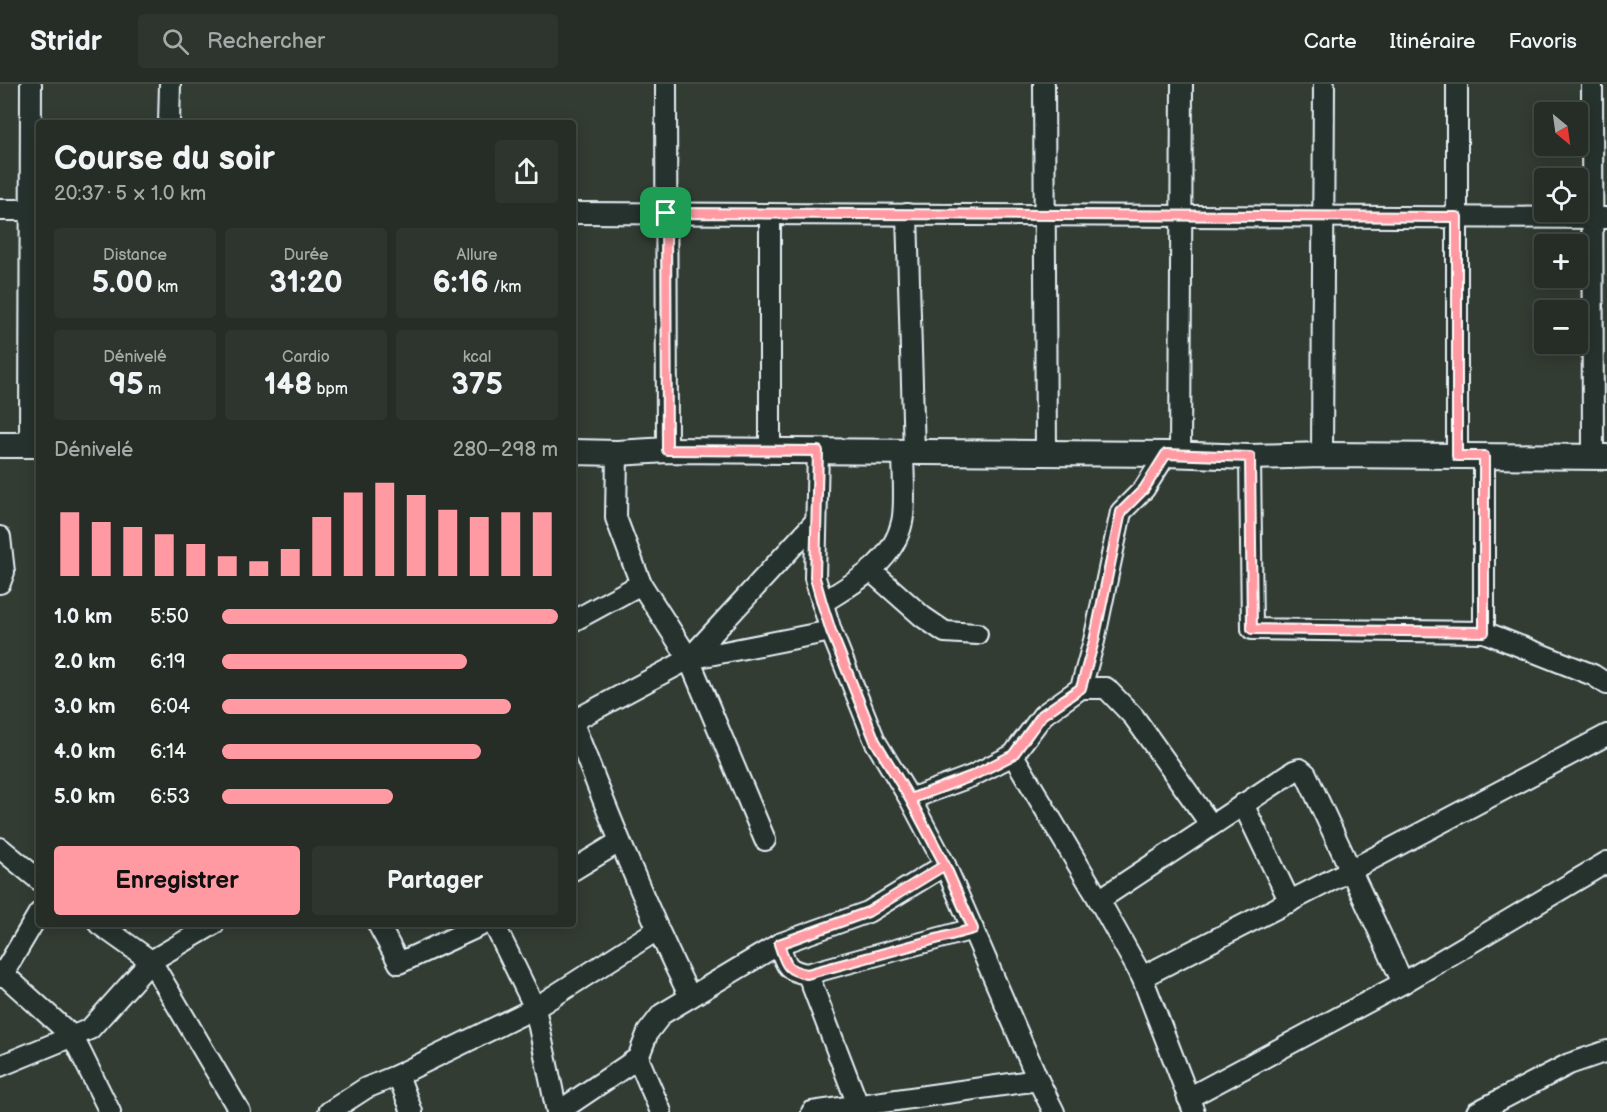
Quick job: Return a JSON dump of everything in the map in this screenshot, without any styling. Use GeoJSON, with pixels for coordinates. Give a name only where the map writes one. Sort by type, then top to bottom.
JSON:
{"type":"FeatureCollection","features":[{"type":"Feature","properties":{"kind":"street"},"geometry":{"type":"LineString","coordinates":[[0,445],[34,445],[35,210],[32,84]]}},
{"type":"Feature","properties":{"kind":"street"},"geometry":{"type":"LineString","coordinates":[[169,120],[170,84]]}},
{"type":"Feature","properties":{"kind":"street"},"geometry":{"type":"LineString","coordinates":[[666,84],[667,450]]}},
{"type":"Feature","properties":{"kind":"street"},"geometry":{"type":"LineString","coordinates":[[1044,84],[1046,453]]}},
{"type":"Feature","properties":{"kind":"street"},"geometry":{"type":"LineString","coordinates":[[1081,688],[1094,641],[1121,512],[1173,454],[1181,216],[1182,84]]}},
{"type":"Feature","properties":{"kind":"street"},"geometry":{"type":"LineString","coordinates":[[1322,455],[1323,84]]}},
{"type":"Feature","properties":{"kind":"street"},"geometry":{"type":"LineString","coordinates":[[1457,84],[1457,456]]}},
{"type":"Feature","properties":{"kind":"street"},"geometry":{"type":"LineString","coordinates":[[576,452],[617,453],[667,450],[1173,454],[1250,457],[1322,455],[1600,457],[1599,218],[1592,84]]}},
{"type":"Feature","properties":{"kind":"street"},"geometry":{"type":"LineString","coordinates":[[0,210],[35,210]]}},
{"type":"Feature","properties":{"kind":"street"},"geometry":{"type":"LineString","coordinates":[[576,213],[1599,218]]}},
{"type":"Feature","properties":{"kind":"street"},"geometry":{"type":"LineString","coordinates":[[770,214],[770,451]]}},
{"type":"Feature","properties":{"kind":"street"},"geometry":{"type":"LineString","coordinates":[[822,603],[871,571],[892,549],[902,521],[908,452],[907,214]]}},
{"type":"Feature","properties":{"kind":"street"},"geometry":{"type":"LineString","coordinates":[[818,451],[815,578],[831,631],[875,741],[910,799],[945,865],[1054,1112]]}},
{"type":"Feature","properties":{"kind":"street"},"geometry":{"type":"LineString","coordinates":[[617,453],[616,518],[641,584],[689,659],[765,840]]}},
{"type":"Feature","properties":{"kind":"street"},"geometry":{"type":"LineString","coordinates":[[1484,456],[1484,632]]}},
{"type":"Feature","properties":{"kind":"street"},"geometry":{"type":"LineString","coordinates":[[1250,457],[1252,629],[1484,632],[1593,675],[1607,684]]}},
{"type":"Feature","properties":{"kind":"street"},"geometry":{"type":"LineString","coordinates":[[689,659],[816,521]]}},
{"type":"Feature","properties":{"kind":"street"},"geometry":{"type":"LineString","coordinates":[[0,537],[4,572],[0,583]]}},
{"type":"Feature","properties":{"kind":"street"},"geometry":{"type":"LineString","coordinates":[[871,571],[923,617],[945,632],[977,633]]}},
{"type":"Feature","properties":{"kind":"street"},"geometry":{"type":"LineString","coordinates":[[576,619],[641,584]]}},
{"type":"Feature","properties":{"kind":"street"},"geometry":{"type":"LineString","coordinates":[[576,720],[689,659],[831,631]]}},
{"type":"Feature","properties":{"kind":"street"},"geometry":{"type":"LineString","coordinates":[[910,799],[972,776],[1013,755],[1042,715],[1081,688],[1106,688],[1134,717],[1212,825]]}},
{"type":"Feature","properties":{"kind":"street"},"geometry":{"type":"LineString","coordinates":[[576,730],[619,842],[657,930],[690,998]]}},
{"type":"Feature","properties":{"kind":"street"},"geometry":{"type":"LineString","coordinates":[[1142,977],[1607,735]]}},
{"type":"Feature","properties":{"kind":"street"},"geometry":{"type":"LineString","coordinates":[[1013,755],[1142,977],[1191,1105],[1607,862]]}},
{"type":"Feature","properties":{"kind":"street"},"geometry":{"type":"LineString","coordinates":[[1099,900],[1243,804],[1300,769],[1306,774],[1403,982]]}},
{"type":"Feature","properties":{"kind":"street"},"geometry":{"type":"LineString","coordinates":[[1243,804],[1290,902]]}},
{"type":"Feature","properties":{"kind":"street"},"geometry":{"type":"LineString","coordinates":[[576,868],[619,842]]}},
{"type":"Feature","properties":{"kind":"street"},"geometry":{"type":"LineString","coordinates":[[0,848],[36,878]]}},
{"type":"Feature","properties":{"kind":"street"},"geometry":{"type":"LineString","coordinates":[[495,927],[535,1008],[557,1112],[638,1058],[648,1032],[662,1014],[779,944],[868,912],[945,865]]}},
{"type":"Feature","properties":{"kind":"street"},"geometry":{"type":"LineString","coordinates":[[36,918],[1,974],[73,1036],[110,1112]]}},
{"type":"Feature","properties":{"kind":"street"},"geometry":{"type":"LineString","coordinates":[[103,927],[151,961],[240,1112]]}},
{"type":"Feature","properties":{"kind":"street"},"geometry":{"type":"LineString","coordinates":[[0,1066],[90,1029],[151,961],[209,927]]}},
{"type":"Feature","properties":{"kind":"street"},"geometry":{"type":"LineString","coordinates":[[380,927],[399,963],[477,927]]}},
{"type":"Feature","properties":{"kind":"street"},"geometry":{"type":"LineString","coordinates":[[779,944],[788,967],[793,971],[807,974],[973,929]]}},
{"type":"Feature","properties":{"kind":"street"},"geometry":{"type":"LineString","coordinates":[[329,1112],[366,1088],[398,1076],[535,1008],[657,930]]}},
{"type":"Feature","properties":{"kind":"street"},"geometry":{"type":"LineString","coordinates":[[807,974],[858,1105]]}},
{"type":"Feature","properties":{"kind":"street"},"geometry":{"type":"LineString","coordinates":[[1478,1112],[1569,1064],[1607,1051]]}},
{"type":"Feature","properties":{"kind":"street"},"geometry":{"type":"LineString","coordinates":[[638,1058],[661,1112]]}},
{"type":"Feature","properties":{"kind":"street"},"geometry":{"type":"LineString","coordinates":[[398,1076],[412,1112]]}},
{"type":"Feature","properties":{"kind":"street"},"geometry":{"type":"LineString","coordinates":[[812,1112],[858,1105],[886,1106],[1038,1080]]}},
{"type":"Feature","properties":{"kind":"route"},"geometry":{"type":"LineString","coordinates":[[666,213],[667,450],[818,451],[815,578],[822,603],[875,741],[910,799],[945,865],[868,912],[779,944],[788,967],[793,971],[807,974],[973,929],[945,865],[910,799],[972,776],[1013,755],[1042,715],[1081,688],[1094,641],[1121,512],[1144,489],[1166,454],[1250,457],[1252,629],[1484,632],[1484,456],[1457,456],[1457,217],[666,213]]}}]}
